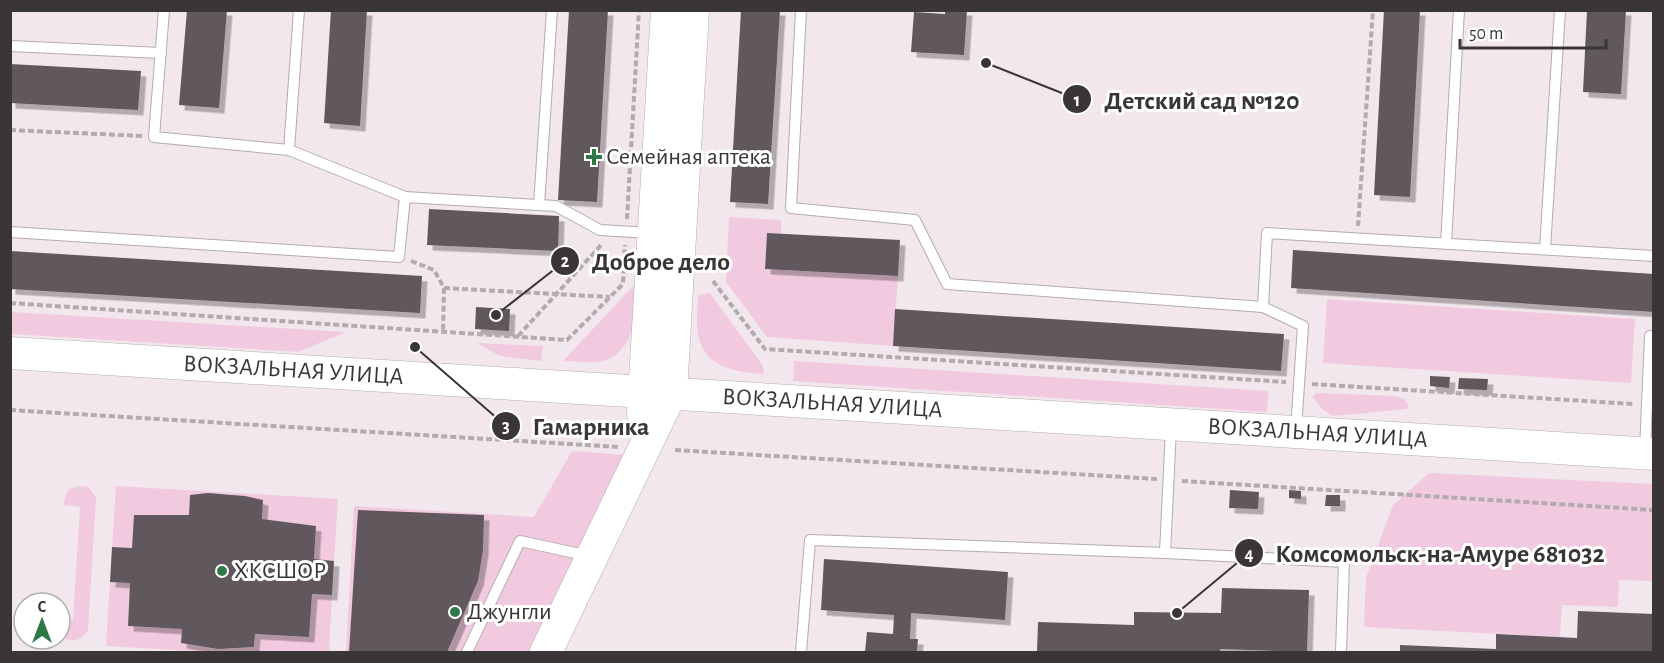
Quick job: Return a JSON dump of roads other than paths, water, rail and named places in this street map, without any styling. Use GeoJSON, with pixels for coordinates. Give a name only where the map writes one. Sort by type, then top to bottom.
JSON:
{"type":"FeatureCollection","features":[{"type":"Feature","properties":{"kind":"main road"},"geometry":{"type":"LineString","coordinates":[[546,652],[592,557],[630,451],[657,393],[659,233],[667,10]]}},
{"type":"Feature","properties":{"kind":"main road"},"geometry":{"type":"LineString","coordinates":[[659,233],[693,10]]}},
{"type":"Feature","properties":{"kind":"main road","name":"ВОКЗАЛЬНАЯ УЛИЦА"},"geometry":{"type":"LineString","coordinates":[[10,353],[1649,454]]}},
{"type":"Feature","properties":{"kind":"lane"},"geometry":{"type":"LineString","coordinates":[[164,10],[154,137],[289,150],[405,197],[556,206],[600,230],[659,233]]}},
{"type":"Feature","properties":{"kind":"lane"},"geometry":{"type":"LineString","coordinates":[[289,150],[299,10]]}},
{"type":"Feature","properties":{"kind":"lane"},"geometry":{"type":"LineString","coordinates":[[539,205],[552,10]]}},
{"type":"Feature","properties":{"kind":"lane"},"geometry":{"type":"LineString","coordinates":[[801,10],[791,208],[915,220],[947,285],[1263,307],[1303,326],[1296,432]]}},
{"type":"Feature","properties":{"kind":"lane"},"geometry":{"type":"LineString","coordinates":[[1446,244],[1459,10]]}},
{"type":"Feature","properties":{"kind":"lane"},"geometry":{"type":"LineString","coordinates":[[1545,249],[1560,10]]}},
{"type":"Feature","properties":{"kind":"lane"},"geometry":{"type":"LineString","coordinates":[[10,46],[161,52]]}},
{"type":"Feature","properties":{"kind":"lane"},"geometry":{"type":"LineString","coordinates":[[10,232],[399,256],[405,197]]}},
{"type":"Feature","properties":{"kind":"lane"},"geometry":{"type":"LineString","coordinates":[[1263,307],[1267,234],[1653,256]]}},
{"type":"Feature","properties":{"kind":"lane"},"geometry":{"type":"LineString","coordinates":[[1649,454],[1647,405],[1650,336],[1653,337]]}},
{"type":"Feature","properties":{"kind":"lane"},"geometry":{"type":"LineString","coordinates":[[1165,554],[1171,424]]}},
{"type":"Feature","properties":{"kind":"lane"},"geometry":{"type":"LineString","coordinates":[[801,652],[810,540],[1344,562],[1341,652]]}},
{"type":"Feature","properties":{"kind":"lane"},"geometry":{"type":"LineString","coordinates":[[467,652],[520,541],[592,557]]}},
{"type":"Feature","properties":{"kind":"place","name":"Детский сад №120"},"geometry":{"type":"Point","coordinates":[986,63]}},
{"type":"Feature","properties":{"kind":"place","name":"Семейная аптека"},"geometry":{"type":"Point","coordinates":[594,157]}},
{"type":"Feature","properties":{"kind":"place","name":"Доброе дело"},"geometry":{"type":"Point","coordinates":[496,315]}},
{"type":"Feature","properties":{"kind":"place","name":"Гамарника"},"geometry":{"type":"Point","coordinates":[415,347]}},
{"type":"Feature","properties":{"kind":"place","name":"ХКСШОР"},"geometry":{"type":"Point","coordinates":[222,571]}},
{"type":"Feature","properties":{"kind":"place","name":"Джунгли"},"geometry":{"type":"Point","coordinates":[455,612]}},
{"type":"Feature","properties":{"kind":"place","name":"Комсомольск-на-Амуре 681032"},"geometry":{"type":"Point","coordinates":[1177,613]}}]}
